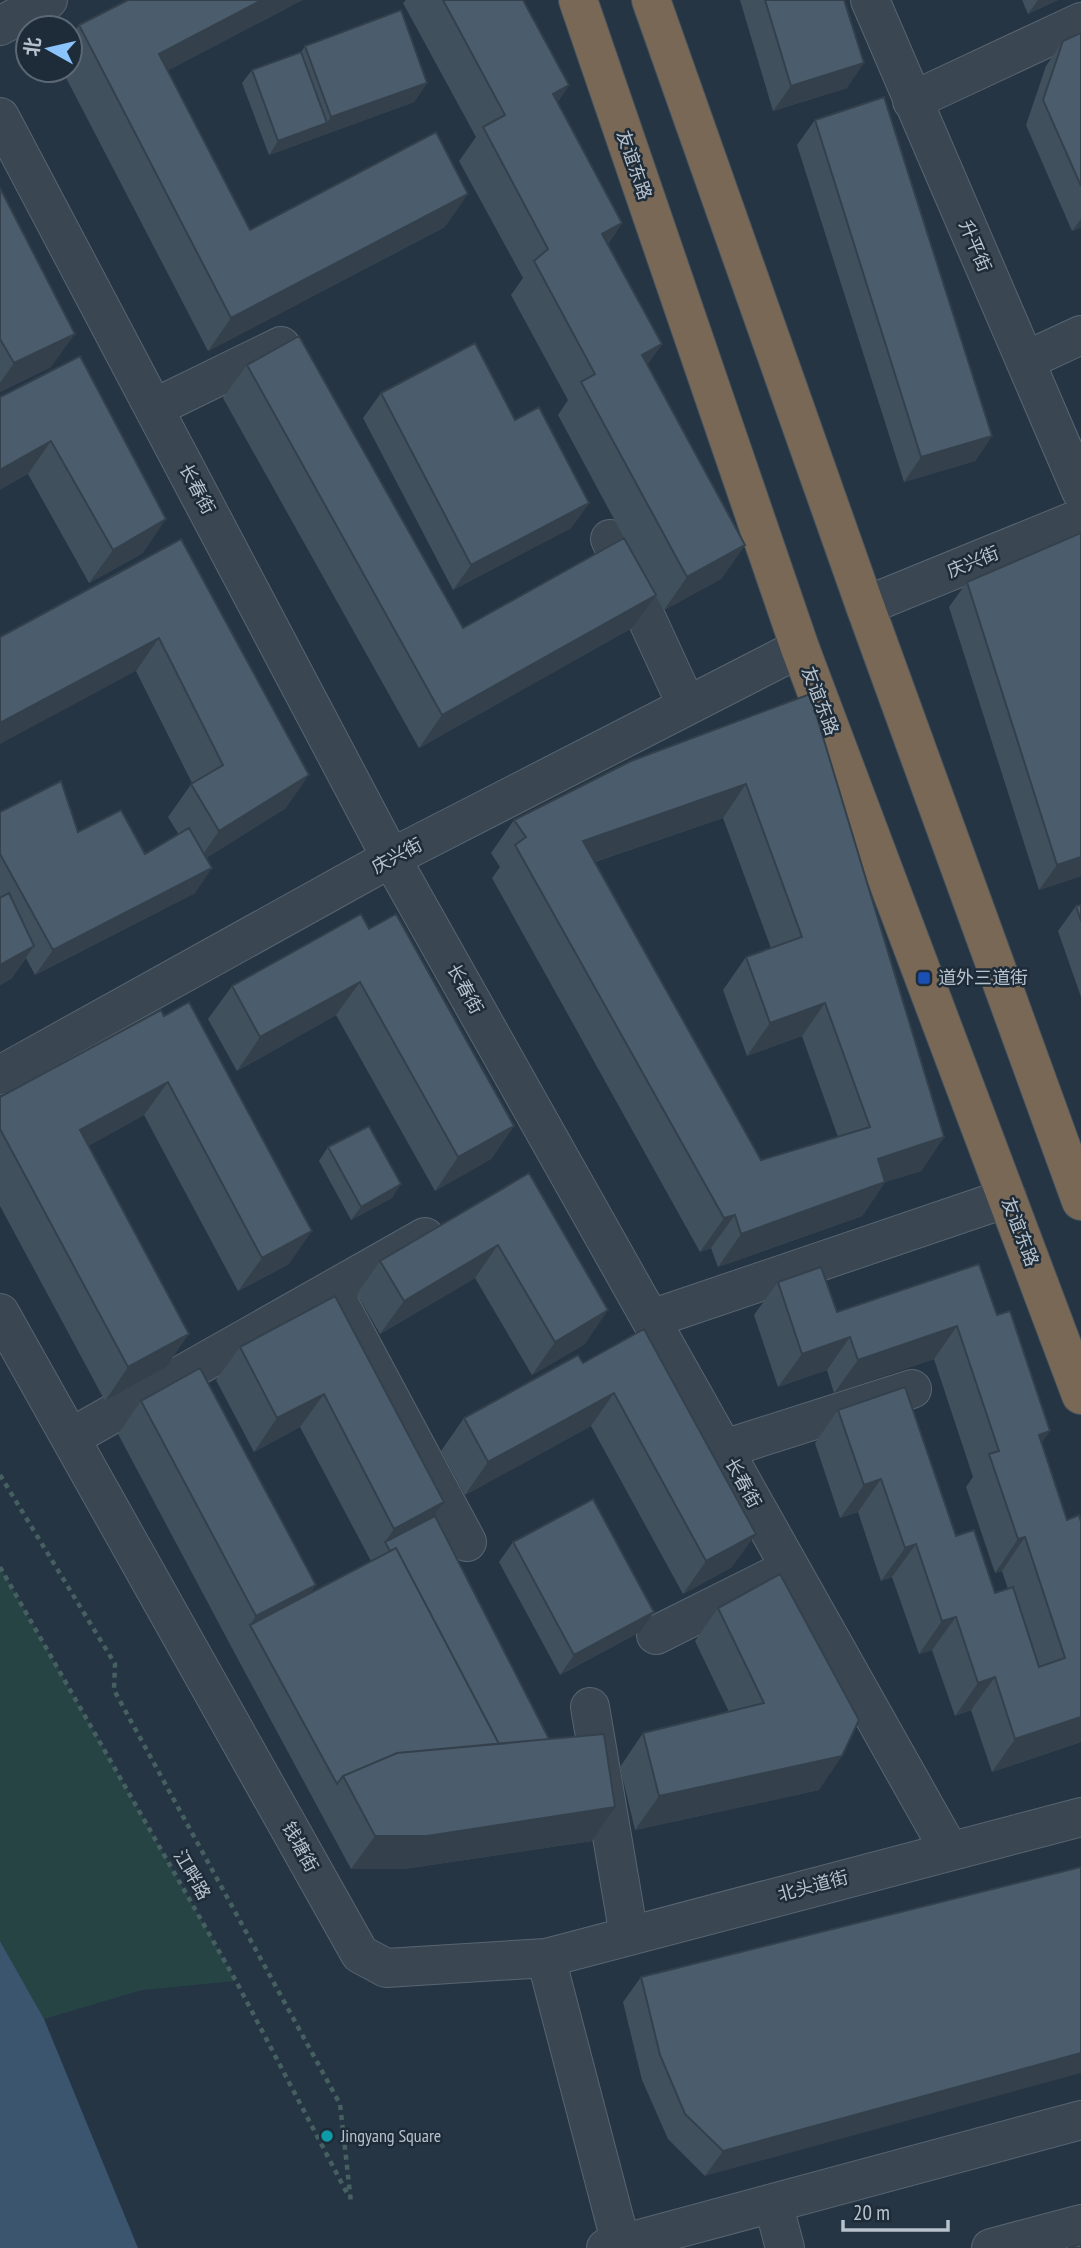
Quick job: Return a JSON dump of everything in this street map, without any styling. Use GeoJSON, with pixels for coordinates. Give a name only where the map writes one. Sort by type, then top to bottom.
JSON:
{"type":"FeatureCollection","features":[{"type":"Feature","properties":{"kind":"highway","name":"友谊东路"},"geometry":{"type":"LineString","coordinates":[[578,0],[800,648],[1081,1395]]}},
{"type":"Feature","properties":{"kind":"highway"},"geometry":{"type":"LineString","coordinates":[[651,0],[864,606],[1081,1202]]}},
{"type":"Feature","properties":{"kind":"street"},"geometry":{"type":"LineString","coordinates":[[0,26],[48,0]]}},
{"type":"Feature","properties":{"kind":"street","name":"升平街"},"geometry":{"type":"LineString","coordinates":[[870,0],[1081,491]]}},
{"type":"Feature","properties":{"kind":"street"},"geometry":{"type":"LineString","coordinates":[[912,102],[1081,22]]}},
{"type":"Feature","properties":{"kind":"street","name":"长春街"},"geometry":{"type":"LineString","coordinates":[[0,117],[391,858],[949,1850]]}},
{"type":"Feature","properties":{"kind":"street"},"geometry":{"type":"LineString","coordinates":[[1025,361],[1081,335]]}},
{"type":"Feature","properties":{"kind":"street"},"geometry":{"type":"LineString","coordinates":[[154,408],[281,346]]}},
{"type":"Feature","properties":{"kind":"street","name":"庆兴街"},"geometry":{"type":"LineString","coordinates":[[864,606],[1081,518]]}},
{"type":"Feature","properties":{"kind":"street"},"geometry":{"type":"LineString","coordinates":[[610,539],[687,706]]}},
{"type":"Feature","properties":{"kind":"street","name":"庆兴街"},"geometry":{"type":"LineString","coordinates":[[0,1075],[391,858],[800,648]]}},
{"type":"Feature","properties":{"kind":"street"},"geometry":{"type":"LineString","coordinates":[[163,985],[182,1020]]}},
{"type":"Feature","properties":{"kind":"street"},"geometry":{"type":"LineString","coordinates":[[526,1180],[561,1160]]}},
{"type":"Feature","properties":{"kind":"street"},"geometry":{"type":"LineString","coordinates":[[651,1319],[1007,1198]]}},
{"type":"Feature","properties":{"kind":"street"},"geometry":{"type":"LineString","coordinates":[[70,1438],[457,1219]]}},
{"type":"Feature","properties":{"kind":"street"},"geometry":{"type":"LineString","coordinates":[[332,1290],[467,1542]]}},
{"type":"Feature","properties":{"kind":"street","name":"钱塘街"},"geometry":{"type":"LineString","coordinates":[[0,1313],[360,1954],[386,1968],[546,1958]]}},
{"type":"Feature","properties":{"kind":"street"},"geometry":{"type":"LineString","coordinates":[[724,1449],[912,1389]]}},
{"type":"Feature","properties":{"kind":"street"},"geometry":{"type":"LineString","coordinates":[[656,1635],[790,1568]]}},
{"type":"Feature","properties":{"kind":"street"},"geometry":{"type":"LineString","coordinates":[[590,1707],[629,1936]]}},
{"type":"Feature","properties":{"kind":"street","name":"北头道街"},"geometry":{"type":"LineString","coordinates":[[546,1958],[1081,1817]]}},
{"type":"Feature","properties":{"kind":"street"},"geometry":{"type":"LineString","coordinates":[[546,1958],[616,2247],[1081,2120]]}},
{"type":"Feature","properties":{"kind":"street"},"geometry":{"type":"LineString","coordinates":[[773,2203],[785,2248]]}},
{"type":"Feature","properties":{"kind":"street"},"geometry":{"type":"LineString","coordinates":[[990,2248],[1081,2224]]}},
{"type":"Feature","properties":{"kind":"path","name":"江畔路"},"geometry":{"type":"LineString","coordinates":[[0,1475],[115,1664],[114,1690],[340,2104],[351,2202],[236,1981],[0,1567]]}},
{"type":"Feature","properties":{"kind":"green space"},"geometry":{"type":"Polygon","coordinates":[[[0,1567],[236,1981],[142,1990],[44,2019],[0,1941],[0,1567]]]}},
{"type":"Feature","properties":{"kind":"water"},"geometry":{"type":"Polygon","coordinates":[[[0,1941],[44,2019],[138,2248],[0,2248],[0,1941]]]}},
{"type":"Feature","properties":{"kind":"building"},"geometry":{"type":"Polygon","coordinates":[[[128,0],[262,0],[159,54],[250,230],[436,132],[468,194],[231,318],[84,35],[84,22],[128,0]]]}},
{"type":"Feature","properties":{"kind":"building"},"geometry":{"type":"Polygon","coordinates":[[[443,0],[523,0],[569,85],[553,94],[622,223],[602,234],[662,344],[642,355],[745,545],[687,577],[581,382],[595,374],[534,261],[548,249],[483,127],[505,115],[443,0]]]}},
{"type":"Feature","properties":{"kind":"building"},"geometry":{"type":"Polygon","coordinates":[[[765,0],[844,0],[864,63],[791,86],[765,0]]]}},
{"type":"Feature","properties":{"kind":"building"},"geometry":{"type":"Polygon","coordinates":[[[401,10],[427,83],[331,117],[305,46],[401,10]]]}},
{"type":"Feature","properties":{"kind":"building"},"geometry":{"type":"Polygon","coordinates":[[[1081,33],[1081,186],[1043,100],[1063,41],[1081,33]]]}},
{"type":"Feature","properties":{"kind":"building"},"geometry":{"type":"Polygon","coordinates":[[[301,52],[327,123],[278,141],[252,70],[301,52]]]}},
{"type":"Feature","properties":{"kind":"building"},"geometry":{"type":"Polygon","coordinates":[[[884,97],[992,436],[921,457],[815,120],[884,97]]]}},
{"type":"Feature","properties":{"kind":"building"},"geometry":{"type":"Polygon","coordinates":[[[0,188],[75,334],[14,363],[0,339],[0,188]]]}},
{"type":"Feature","properties":{"kind":"building"},"geometry":{"type":"Polygon","coordinates":[[[299,336],[463,628],[624,538],[656,595],[442,715],[247,365],[299,336]]]}},
{"type":"Feature","properties":{"kind":"building"},"geometry":{"type":"Polygon","coordinates":[[[475,343],[515,420],[539,407],[589,503],[471,565],[381,393],[475,343]]]}},
{"type":"Feature","properties":{"kind":"building"},"geometry":{"type":"Polygon","coordinates":[[[80,356],[166,519],[113,550],[51,441],[0,470],[0,397],[80,356]]]}},
{"type":"Feature","properties":{"kind":"building"},"geometry":{"type":"Polygon","coordinates":[[[1081,533],[1081,857],[1057,865],[967,582],[1081,533]]]}},
{"type":"Feature","properties":{"kind":"building"},"geometry":{"type":"Polygon","coordinates":[[[181,539],[309,775],[219,831],[191,784],[223,765],[159,638],[0,723],[0,637],[181,539]]]}},
{"type":"Feature","properties":{"kind":"building"},"geometry":{"type":"Polygon","coordinates":[[[810,694],[944,1137],[878,1159],[885,1182],[741,1234],[735,1215],[724,1218],[515,845],[526,837],[514,820],[631,761],[810,694]],[[746,784],[583,841],[761,1160],[870,1127],[825,1003],[770,1023],[746,957],[802,937],[746,784]]]}},
{"type":"Feature","properties":{"kind":"building"},"geometry":{"type":"Polygon","coordinates":[[[61,781],[78,832],[121,810],[145,854],[189,828],[212,868],[53,950],[0,854],[0,812],[61,781]]]}},
{"type":"Feature","properties":{"kind":"building"},"geometry":{"type":"Polygon","coordinates":[[[9,893],[34,946],[0,965],[0,898],[9,893]]]}},
{"type":"Feature","properties":{"kind":"building"},"geometry":{"type":"Polygon","coordinates":[[[1081,905],[1081,921],[1076,906],[1081,905]]]}},
{"type":"Feature","properties":{"kind":"building"},"geometry":{"type":"Polygon","coordinates":[[[361,914],[369,929],[396,914],[514,1126],[458,1157],[360,982],[260,1037],[232,986],[361,914]]]}},
{"type":"Feature","properties":{"kind":"building"},"geometry":{"type":"Polygon","coordinates":[[[189,1002],[312,1231],[262,1258],[168,1082],[80,1130],[189,1334],[128,1367],[0,1129],[0,1097],[161,1010],[164,1016],[189,1002]]]}},
{"type":"Feature","properties":{"kind":"building"},"geometry":{"type":"Polygon","coordinates":[[[369,1126],[401,1184],[361,1207],[328,1147],[369,1126]]]}},
{"type":"Feature","properties":{"kind":"building"},"geometry":{"type":"Polygon","coordinates":[[[529,1173],[608,1310],[555,1342],[498,1245],[404,1301],[380,1261],[529,1173]]]}},
{"type":"Feature","properties":{"kind":"building"},"geometry":{"type":"Polygon","coordinates":[[[979,1264],[997,1315],[1010,1311],[1050,1431],[1039,1435],[1067,1520],[1079,1515],[1081,1522],[1081,1717],[1015,1739],[995,1677],[978,1683],[956,1617],[942,1621],[916,1544],[905,1548],[881,1479],[864,1485],[838,1410],[905,1387],[956,1536],[974,1530],[995,1593],[1013,1587],[1039,1667],[1065,1658],[1025,1537],[1018,1539],[989,1454],[999,1451],[957,1326],[858,1360],[850,1337],[802,1354],[778,1282],[821,1267],[837,1312],[979,1264]]]}},
{"type":"Feature","properties":{"kind":"building"},"geometry":{"type":"Polygon","coordinates":[[[335,1296],[444,1502],[394,1529],[324,1394],[277,1418],[240,1347],[335,1296]]]}},
{"type":"Feature","properties":{"kind":"building"},"geometry":{"type":"Polygon","coordinates":[[[644,1329],[756,1534],[706,1561],[614,1393],[488,1462],[464,1418],[578,1355],[583,1363],[644,1329]]]}},
{"type":"Feature","properties":{"kind":"building"},"geometry":{"type":"Polygon","coordinates":[[[200,1368],[316,1585],[256,1616],[141,1401],[200,1368]]]}},
{"type":"Feature","properties":{"kind":"building"},"geometry":{"type":"Polygon","coordinates":[[[593,1499],[654,1612],[574,1655],[513,1542],[593,1499]]]}},
{"type":"Feature","properties":{"kind":"building"},"geometry":{"type":"Polygon","coordinates":[[[435,1516],[549,1739],[499,1744],[396,1548],[390,1551],[385,1542],[435,1516]]]}},
{"type":"Feature","properties":{"kind":"building"},"geometry":{"type":"Polygon","coordinates":[[[396,1548],[499,1744],[397,1753],[343,1776],[337,1784],[250,1625],[396,1548]]]}},
{"type":"Feature","properties":{"kind":"building"},"geometry":{"type":"Polygon","coordinates":[[[780,1574],[859,1720],[842,1756],[659,1796],[643,1733],[764,1703],[718,1608],[780,1574]]]}},
{"type":"Feature","properties":{"kind":"building"},"geometry":{"type":"Polygon","coordinates":[[[604,1734],[615,1807],[427,1836],[375,1836],[343,1776],[397,1753],[604,1734]]]}},
{"type":"Feature","properties":{"kind":"building"},"geometry":{"type":"Polygon","coordinates":[[[1081,1867],[1081,2053],[723,2151],[685,2114],[660,2055],[641,1977],[1081,1867]]]}},
{"type":"Feature","properties":{"kind":"place","name":"道外三道街"},"geometry":{"type":"Point","coordinates":[924,978]}},
{"type":"Feature","properties":{"kind":"place","name":"Jingyang Square"},"geometry":{"type":"Point","coordinates":[327,2136]}}]}
